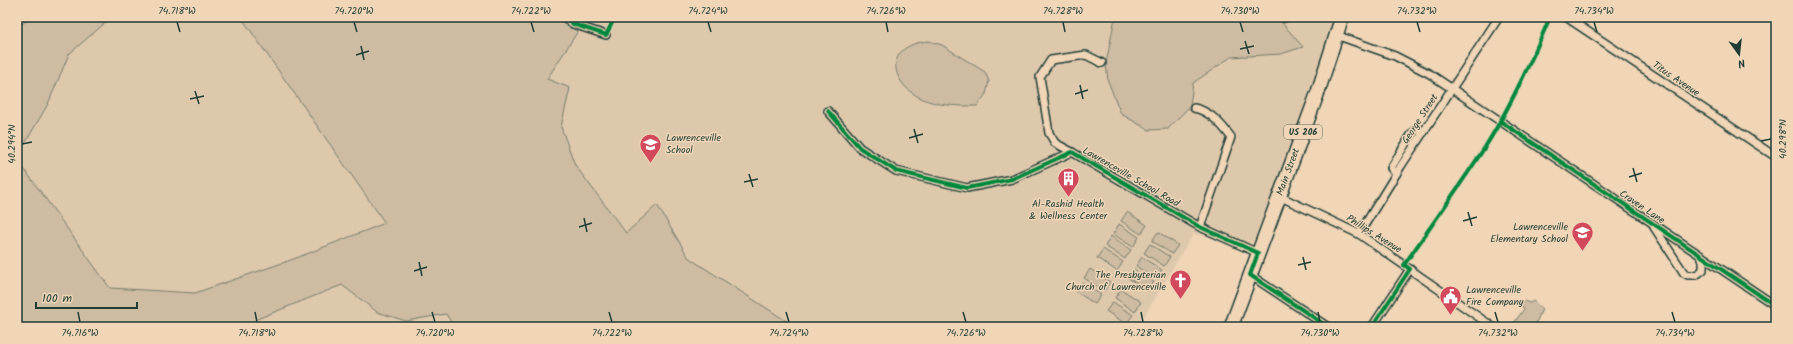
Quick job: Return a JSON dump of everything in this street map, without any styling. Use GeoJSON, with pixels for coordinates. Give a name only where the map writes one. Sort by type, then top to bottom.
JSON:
{"type":"FeatureCollection","features":[{"type":"Feature","properties":{"kind":"highway","name":"Main Street"},"geometry":{"type":"LineString","coordinates":[[1231,327],[1318,92],[1342,17]]}},
{"type":"Feature","properties":{"kind":"street"},"geometry":{"type":"LineString","coordinates":[[564,17],[573,24],[606,35]]}},
{"type":"Feature","properties":{"kind":"street","name":"George Street"},"geometry":{"type":"LineString","coordinates":[[1359,234],[1396,174],[1499,17]]}},
{"type":"Feature","properties":{"kind":"street","name":"Titus Avenue"},"geometry":{"type":"LineString","coordinates":[[1566,17],[1776,157]]}},
{"type":"Feature","properties":{"kind":"street","name":"Craven Lane"},"geometry":{"type":"LineString","coordinates":[[1336,35],[1395,56],[1424,70],[1776,306]]}},
{"type":"Feature","properties":{"kind":"street"},"geometry":{"type":"LineString","coordinates":[[1072,152],[1055,143],[1049,133],[1040,77],[1051,60],[1086,55],[1102,63]]}},
{"type":"Feature","properties":{"kind":"street"},"geometry":{"type":"LineString","coordinates":[[1194,108],[1201,109],[1216,119],[1231,137],[1200,227]]}},
{"type":"Feature","properties":{"kind":"street","name":"Lawrenceville School Road"},"geometry":{"type":"LineString","coordinates":[[828,110],[860,148],[896,172],[967,188],[1012,179],[1072,152],[1200,227],[1258,253]]}},
{"type":"Feature","properties":{"kind":"street","name":"Phillips Avenue"},"geometry":{"type":"LineString","coordinates":[[1279,196],[1359,234],[1493,327]]}},
{"type":"Feature","properties":{"kind":"street","name":"Craven Lane"},"geometry":{"type":"LineString","coordinates":[[1652,223],[1684,272],[1692,276],[1700,273],[1704,265],[1701,257]]}},
{"type":"Feature","properties":{"kind":"street"},"geometry":{"type":"LineString","coordinates":[[1372,327],[1410,269]]}},
{"type":"Feature","properties":{"kind":"street"},"geometry":{"type":"LineString","coordinates":[[1250,275],[1328,327]]}},
{"type":"Feature","properties":{"kind":"shaded area","name":"Lawrenceville School"},"geometry":{"type":"Polygon","coordinates":[[[17,17],[1337,17],[1255,243],[1193,234],[1138,327],[55,327],[17,296],[17,17]]]}},
{"type":"Feature","properties":{"kind":"shaded area"},"geometry":{"type":"Polygon","coordinates":[[[35,17],[112,17],[69,54],[48,104],[17,157],[17,26],[35,17]]]}},
{"type":"Feature","properties":{"kind":"shaded area"},"geometry":{"type":"Polygon","coordinates":[[[241,17],[587,17],[547,79],[570,88],[561,127],[575,165],[626,233],[657,205],[689,258],[788,322],[801,327],[454,327],[446,314],[406,321],[377,312],[342,285],[257,319],[245,327],[17,327],[17,159],[110,288],[195,293],[291,260],[385,223],[241,17]]]}},
{"type":"Feature","properties":{"kind":"shaded area"},"geometry":{"type":"Polygon","coordinates":[[[1117,17],[1277,17],[1303,47],[1281,54],[1231,57],[1193,83],[1190,106],[1168,129],[1149,130],[1121,114],[1108,81],[1106,64],[1114,22],[1117,17]]]}},
{"type":"Feature","properties":{"kind":"shaded area"},"geometry":{"type":"Polygon","coordinates":[[[929,41],[942,45],[985,72],[989,81],[986,94],[977,106],[934,103],[915,95],[905,87],[896,68],[897,58],[903,50],[913,44],[929,41]]]}},
{"type":"Feature","properties":{"kind":"shaded area"},"geometry":{"type":"Polygon","coordinates":[[[1127,212],[1147,225],[1141,234],[1121,221],[1127,212]]]}},
{"type":"Feature","properties":{"kind":"shaded area"},"geometry":{"type":"Polygon","coordinates":[[[1119,224],[1139,237],[1133,247],[1113,234],[1119,224]]]}},
{"type":"Feature","properties":{"kind":"shaded area"},"geometry":{"type":"Polygon","coordinates":[[[1158,232],[1178,245],[1172,254],[1152,241],[1158,232]]]}},
{"type":"Feature","properties":{"kind":"shaded area"},"geometry":{"type":"Polygon","coordinates":[[[1111,236],[1131,250],[1125,259],[1105,246],[1111,236]]]}},
{"type":"Feature","properties":{"kind":"shaded area"},"geometry":{"type":"Polygon","coordinates":[[[1150,244],[1170,257],[1164,266],[1144,253],[1150,244]]]}},
{"type":"Feature","properties":{"kind":"shaded area"},"geometry":{"type":"Polygon","coordinates":[[[1103,249],[1123,262],[1117,271],[1097,258],[1103,249]]]}},
{"type":"Feature","properties":{"kind":"shaded area"},"geometry":{"type":"Polygon","coordinates":[[[1142,257],[1162,270],[1156,279],[1136,266],[1142,257]]]}},
{"type":"Feature","properties":{"kind":"shaded area"},"geometry":{"type":"Polygon","coordinates":[[[1090,269],[1110,282],[1104,291],[1084,278],[1090,269]]]}},
{"type":"Feature","properties":{"kind":"shaded area"},"geometry":{"type":"Polygon","coordinates":[[[1134,269],[1154,282],[1148,291],[1128,278],[1134,269]]]}},
{"type":"Feature","properties":{"kind":"shaded area"},"geometry":{"type":"Polygon","coordinates":[[[1082,282],[1101,295],[1095,304],[1075,291],[1082,282]]]}},
{"type":"Feature","properties":{"kind":"shaded area"},"geometry":{"type":"Polygon","coordinates":[[[1121,289],[1141,302],[1135,312],[1115,298],[1121,289]]]}},
{"type":"Feature","properties":{"kind":"shaded area"},"geometry":{"type":"Polygon","coordinates":[[[1524,301],[1530,303],[1533,301],[1542,309],[1536,323],[1532,327],[1517,327],[1513,324],[1524,309],[1521,305],[1524,301]]]}},
{"type":"Feature","properties":{"kind":"shaded area"},"geometry":{"type":"Polygon","coordinates":[[[1113,302],[1133,315],[1126,324],[1106,311],[1113,302]]]}},
{"type":"Feature","properties":{"kind":"cycle path"},"geometry":{"type":"LineString","coordinates":[[564,17],[573,24],[606,35],[615,17]]}},
{"type":"Feature","properties":{"kind":"cycle path"},"geometry":{"type":"LineString","coordinates":[[1372,327],[1410,269],[1404,265],[1485,147],[1503,116],[1520,84],[1550,17]]}},
{"type":"Feature","properties":{"kind":"cycle path"},"geometry":{"type":"LineString","coordinates":[[828,111],[860,148],[896,171],[967,188],[1012,179],[1072,152],[1198,226],[1258,253],[1250,275],[1328,327]]}},
{"type":"Feature","properties":{"kind":"cycle path"},"geometry":{"type":"LineString","coordinates":[[1500,121],[1776,306]]}},
{"type":"Feature","properties":{"kind":"place","name":"Lawrenceville School"},"geometry":{"type":"Point","coordinates":[650,164]}},
{"type":"Feature","properties":{"kind":"place","name":"Al-Rashid Health & Wellness Center"},"geometry":{"type":"Point","coordinates":[1068,198]}},
{"type":"Feature","properties":{"kind":"place","name":"Lawrenceville Elementary School"},"geometry":{"type":"Point","coordinates":[1583,252]}},
{"type":"Feature","properties":{"kind":"place","name":"The Presbyterian Church of Lawrenceville"},"geometry":{"type":"Point","coordinates":[1181,300]}},
{"type":"Feature","properties":{"kind":"place","name":"Lawrenceville Fire Company"},"geometry":{"type":"Point","coordinates":[1451,316]}}]}
